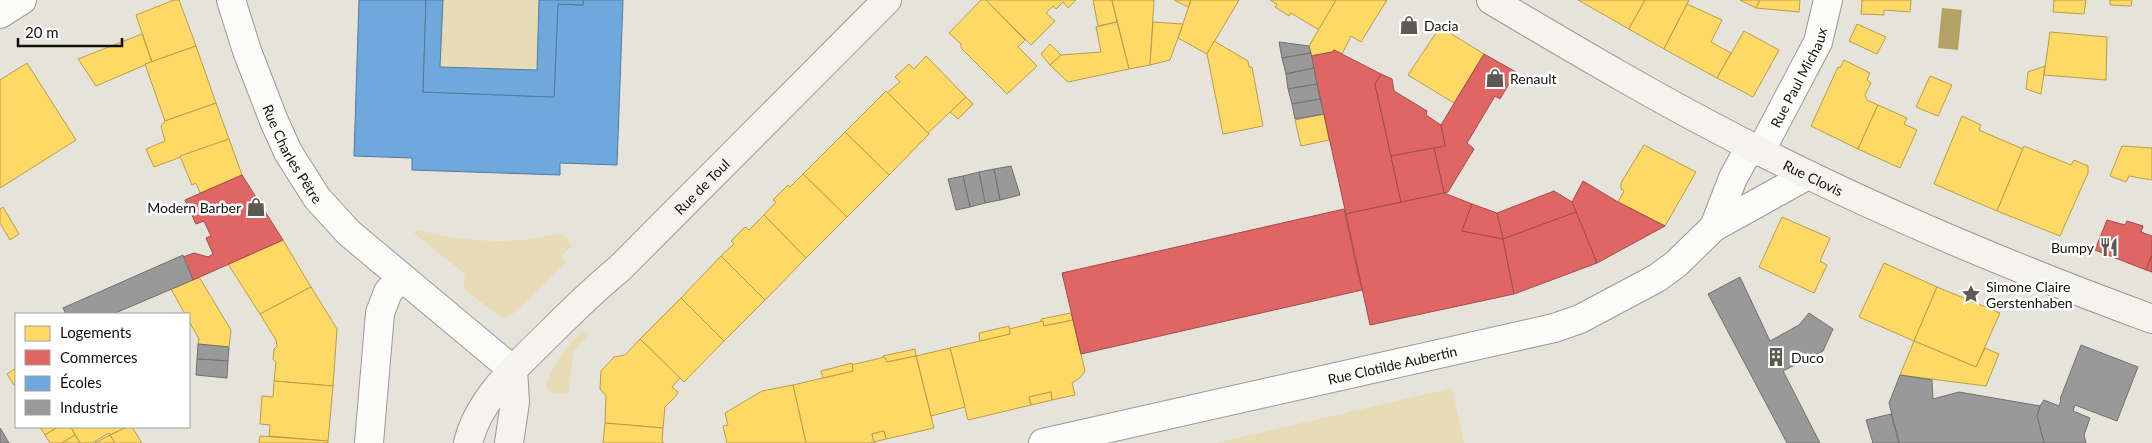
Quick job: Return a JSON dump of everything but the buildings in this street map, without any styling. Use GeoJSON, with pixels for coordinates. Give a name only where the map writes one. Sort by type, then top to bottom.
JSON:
{"type":"FeatureCollection","features":[{"type":"Feature","properties":{"kind":"main road","name":"Rue de Toul"},"geometry":{"type":"LineString","coordinates":[[513,370],[595,288],[620,268],[887,0]]}},
{"type":"Feature","properties":{"kind":"main road","name":"Rue Clovis"},"geometry":{"type":"LineString","coordinates":[[1491,0],[1567,45],[1755,149],[1808,175],[1893,215],[2027,271],[2152,319]]}},
{"type":"Feature","properties":{"kind":"main road"},"geometry":{"type":"LineString","coordinates":[[468,443],[472,427],[491,396],[513,370]]}},
{"type":"Feature","properties":{"kind":"main road"},"geometry":{"type":"LineString","coordinates":[[509,443],[514,402],[513,370]]}},
{"type":"Feature","properties":{"kind":"street"},"geometry":{"type":"LineString","coordinates":[[0,14],[22,0]]}},
{"type":"Feature","properties":{"kind":"street","name":"Rue Charles Pêtre"},"geometry":{"type":"LineString","coordinates":[[231,0],[261,90],[281,137],[317,198],[349,233],[513,370]]}},
{"type":"Feature","properties":{"kind":"street","name":"Rue Paul Michaux"},"geometry":{"type":"LineString","coordinates":[[1755,149],[1818,42],[1828,0]]}},
{"type":"Feature","properties":{"kind":"street","name":"Rue Clotilde Aubertin"},"geometry":{"type":"LineString","coordinates":[[1714,227],[1733,178],[1755,149]]}},
{"type":"Feature","properties":{"kind":"street","name":"Rue Clotilde Aubertin"},"geometry":{"type":"LineString","coordinates":[[1043,443],[1554,328],[1580,320],[1656,278],[1676,264],[1714,227],[1808,175]]}},
{"type":"Feature","properties":{"kind":"street"},"geometry":{"type":"LineString","coordinates":[[369,443],[380,313],[388,292],[401,278]]}},
{"type":"Feature","properties":{"kind":"shaded area"},"geometry":{"type":"Polygon","coordinates":[[[443,0],[539,0],[537,70],[440,67],[443,0]]]}},
{"type":"Feature","properties":{"kind":"shaded area"},"geometry":{"type":"Polygon","coordinates":[[[1942,8],[1962,10],[1958,50],[1938,48],[1942,8]]]}},
{"type":"Feature","properties":{"kind":"shaded area"},"geometry":{"type":"Polygon","coordinates":[[[418,230],[444,236],[482,241],[522,240],[560,234],[566,236],[572,246],[561,256],[566,262],[514,313],[505,318],[499,316],[464,289],[465,274],[415,234],[414,232],[418,230]]]}},
{"type":"Feature","properties":{"kind":"shaded area"},"geometry":{"type":"Polygon","coordinates":[[[583,331],[589,335],[573,352],[569,391],[566,394],[550,392],[546,387],[556,363],[570,344],[583,331]]]}},
{"type":"Feature","properties":{"kind":"shaded area"},"geometry":{"type":"Polygon","coordinates":[[[1452,388],[1464,443],[1216,443],[1452,388]]]}},
{"type":"Feature","properties":{"kind":"place","name":"Dacia"},"geometry":{"type":"Point","coordinates":[1409,25]}},
{"type":"Feature","properties":{"kind":"place","name":"Renault"},"geometry":{"type":"Point","coordinates":[1495,78]}},
{"type":"Feature","properties":{"kind":"place","name":"Modern Barber"},"geometry":{"type":"Point","coordinates":[256,207]}},
{"type":"Feature","properties":{"kind":"place","name":"Bumpy"},"geometry":{"type":"Point","coordinates":[2109,247]}},
{"type":"Feature","properties":{"kind":"place","name":"Simone Claire Gerstenhaben"},"geometry":{"type":"Point","coordinates":[1971,294]}},
{"type":"Feature","properties":{"kind":"place","name":"Duco"},"geometry":{"type":"Point","coordinates":[1776,357]}}]}
